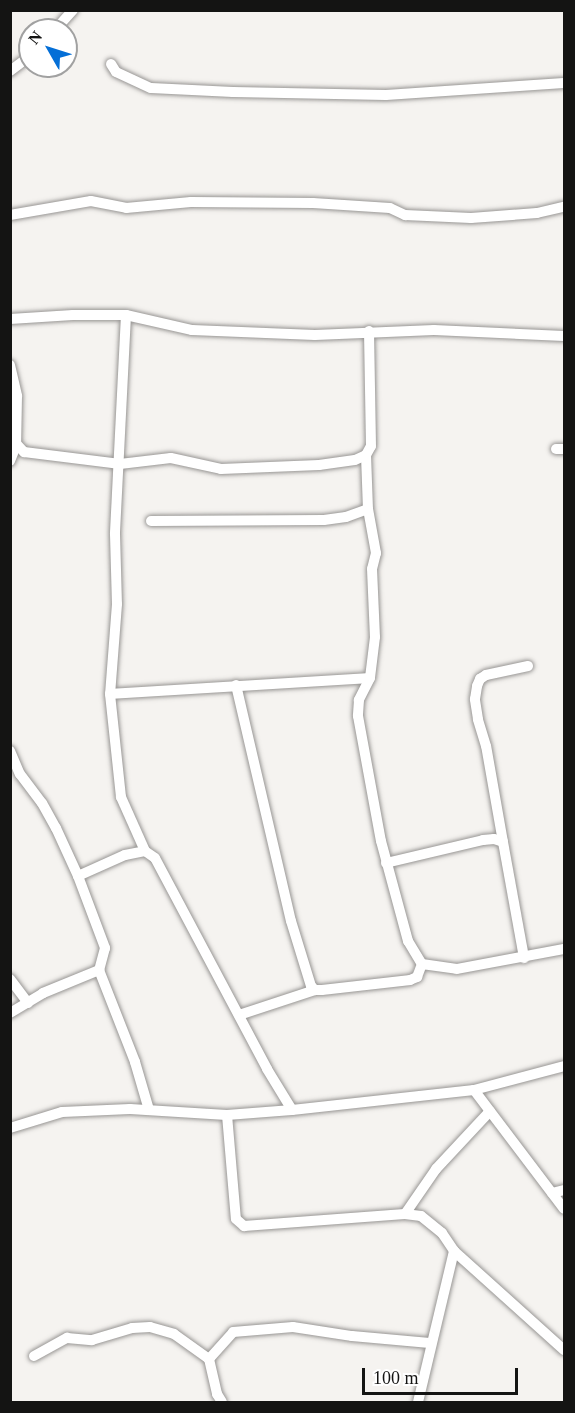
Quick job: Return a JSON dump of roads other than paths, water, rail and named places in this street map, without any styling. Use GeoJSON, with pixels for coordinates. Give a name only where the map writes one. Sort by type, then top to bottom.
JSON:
{"type":"FeatureCollection","features":[{"type":"Feature","properties":{"kind":"street"},"geometry":{"type":"LineString","coordinates":[[111,64],[117,72],[151,88],[233,92],[386,95],[564,83]]}},
{"type":"Feature","properties":{"kind":"street"},"geometry":{"type":"LineString","coordinates":[[10,215],[91,201],[126,208],[190,202],[313,203],[390,208],[405,215],[471,218],[537,213],[564,207]]}},
{"type":"Feature","properties":{"kind":"street"},"geometry":{"type":"LineString","coordinates":[[10,319],[73,315],[126,315],[192,330],[315,334],[369,331],[504,331],[564,336]]}},
{"type":"Feature","properties":{"kind":"street"},"geometry":{"type":"LineString","coordinates":[[126,315],[116,534],[117,604],[110,694],[121,797],[145,851],[155,858],[267,1070],[292,1110]]}},
{"type":"Feature","properties":{"kind":"street"},"geometry":{"type":"LineString","coordinates":[[369,331],[371,446],[366,455],[368,509],[376,553],[372,569],[375,637],[370,678],[359,700],[358,716],[386,863],[408,942],[422,964],[457,969],[564,949]]}},
{"type":"Feature","properties":{"kind":"street"},"geometry":{"type":"LineString","coordinates":[[10,365],[17,396],[10,461]]}},
{"type":"Feature","properties":{"kind":"street"},"geometry":{"type":"LineString","coordinates":[[13,442],[24,452],[120,464],[171,458],[221,469],[319,465],[355,460],[366,455]]}},
{"type":"Feature","properties":{"kind":"street"},"geometry":{"type":"LineString","coordinates":[[151,521],[324,520],[346,517],[368,509]]}},
{"type":"Feature","properties":{"kind":"street"},"geometry":{"type":"LineString","coordinates":[[524,958],[486,746],[475,699],[480,679],[486,675],[528,666]]}},
{"type":"Feature","properties":{"kind":"street"},"geometry":{"type":"LineString","coordinates":[[110,694],[370,678]]}},
{"type":"Feature","properties":{"kind":"street"},"geometry":{"type":"LineString","coordinates":[[236,685],[291,921],[315,990]]}},
{"type":"Feature","properties":{"kind":"street"},"geometry":{"type":"LineString","coordinates":[[10,751],[20,774],[42,803],[56,828],[78,876],[105,948],[99,970],[128,1042],[148,1110]]}},
{"type":"Feature","properties":{"kind":"street"},"geometry":{"type":"LineString","coordinates":[[386,863],[483,840],[494,839],[503,842]]}},
{"type":"Feature","properties":{"kind":"street"},"geometry":{"type":"LineString","coordinates":[[78,876],[125,855],[145,851]]}},
{"type":"Feature","properties":{"kind":"street"},"geometry":{"type":"LineString","coordinates":[[239,1015],[315,990],[410,980],[417,977],[422,964]]}},
{"type":"Feature","properties":{"kind":"street"},"geometry":{"type":"LineString","coordinates":[[10,1013],[43,993],[99,970]]}},
{"type":"Feature","properties":{"kind":"street"},"geometry":{"type":"LineString","coordinates":[[10,979],[28,1003]]}},
{"type":"Feature","properties":{"kind":"street"},"geometry":{"type":"LineString","coordinates":[[10,1128],[62,1112],[148,1110],[227,1115],[474,1090],[564,1066]]}},
{"type":"Feature","properties":{"kind":"street"},"geometry":{"type":"LineString","coordinates":[[474,1090],[564,1209]]}},
{"type":"Feature","properties":{"kind":"street"},"geometry":{"type":"LineString","coordinates":[[405,1214],[436,1169],[490,1111]]}},
{"type":"Feature","properties":{"kind":"street"},"geometry":{"type":"LineString","coordinates":[[227,1115],[236,1219],[244,1226],[405,1214],[421,1215],[442,1233],[454,1251],[564,1350]]}},
{"type":"Feature","properties":{"kind":"street"},"geometry":{"type":"LineString","coordinates":[[552,1193],[564,1190]]}},
{"type":"Feature","properties":{"kind":"street"},"geometry":{"type":"LineString","coordinates":[[418,1402],[430,1343],[454,1251]]}},
{"type":"Feature","properties":{"kind":"street"},"geometry":{"type":"LineString","coordinates":[[34,1356],[67,1338],[92,1340],[132,1328],[150,1327],[174,1334],[208,1359],[217,1394],[222,1402]]}},
{"type":"Feature","properties":{"kind":"street"},"geometry":{"type":"LineString","coordinates":[[208,1359],[233,1332],[293,1327],[352,1336],[430,1343]]}}]}
